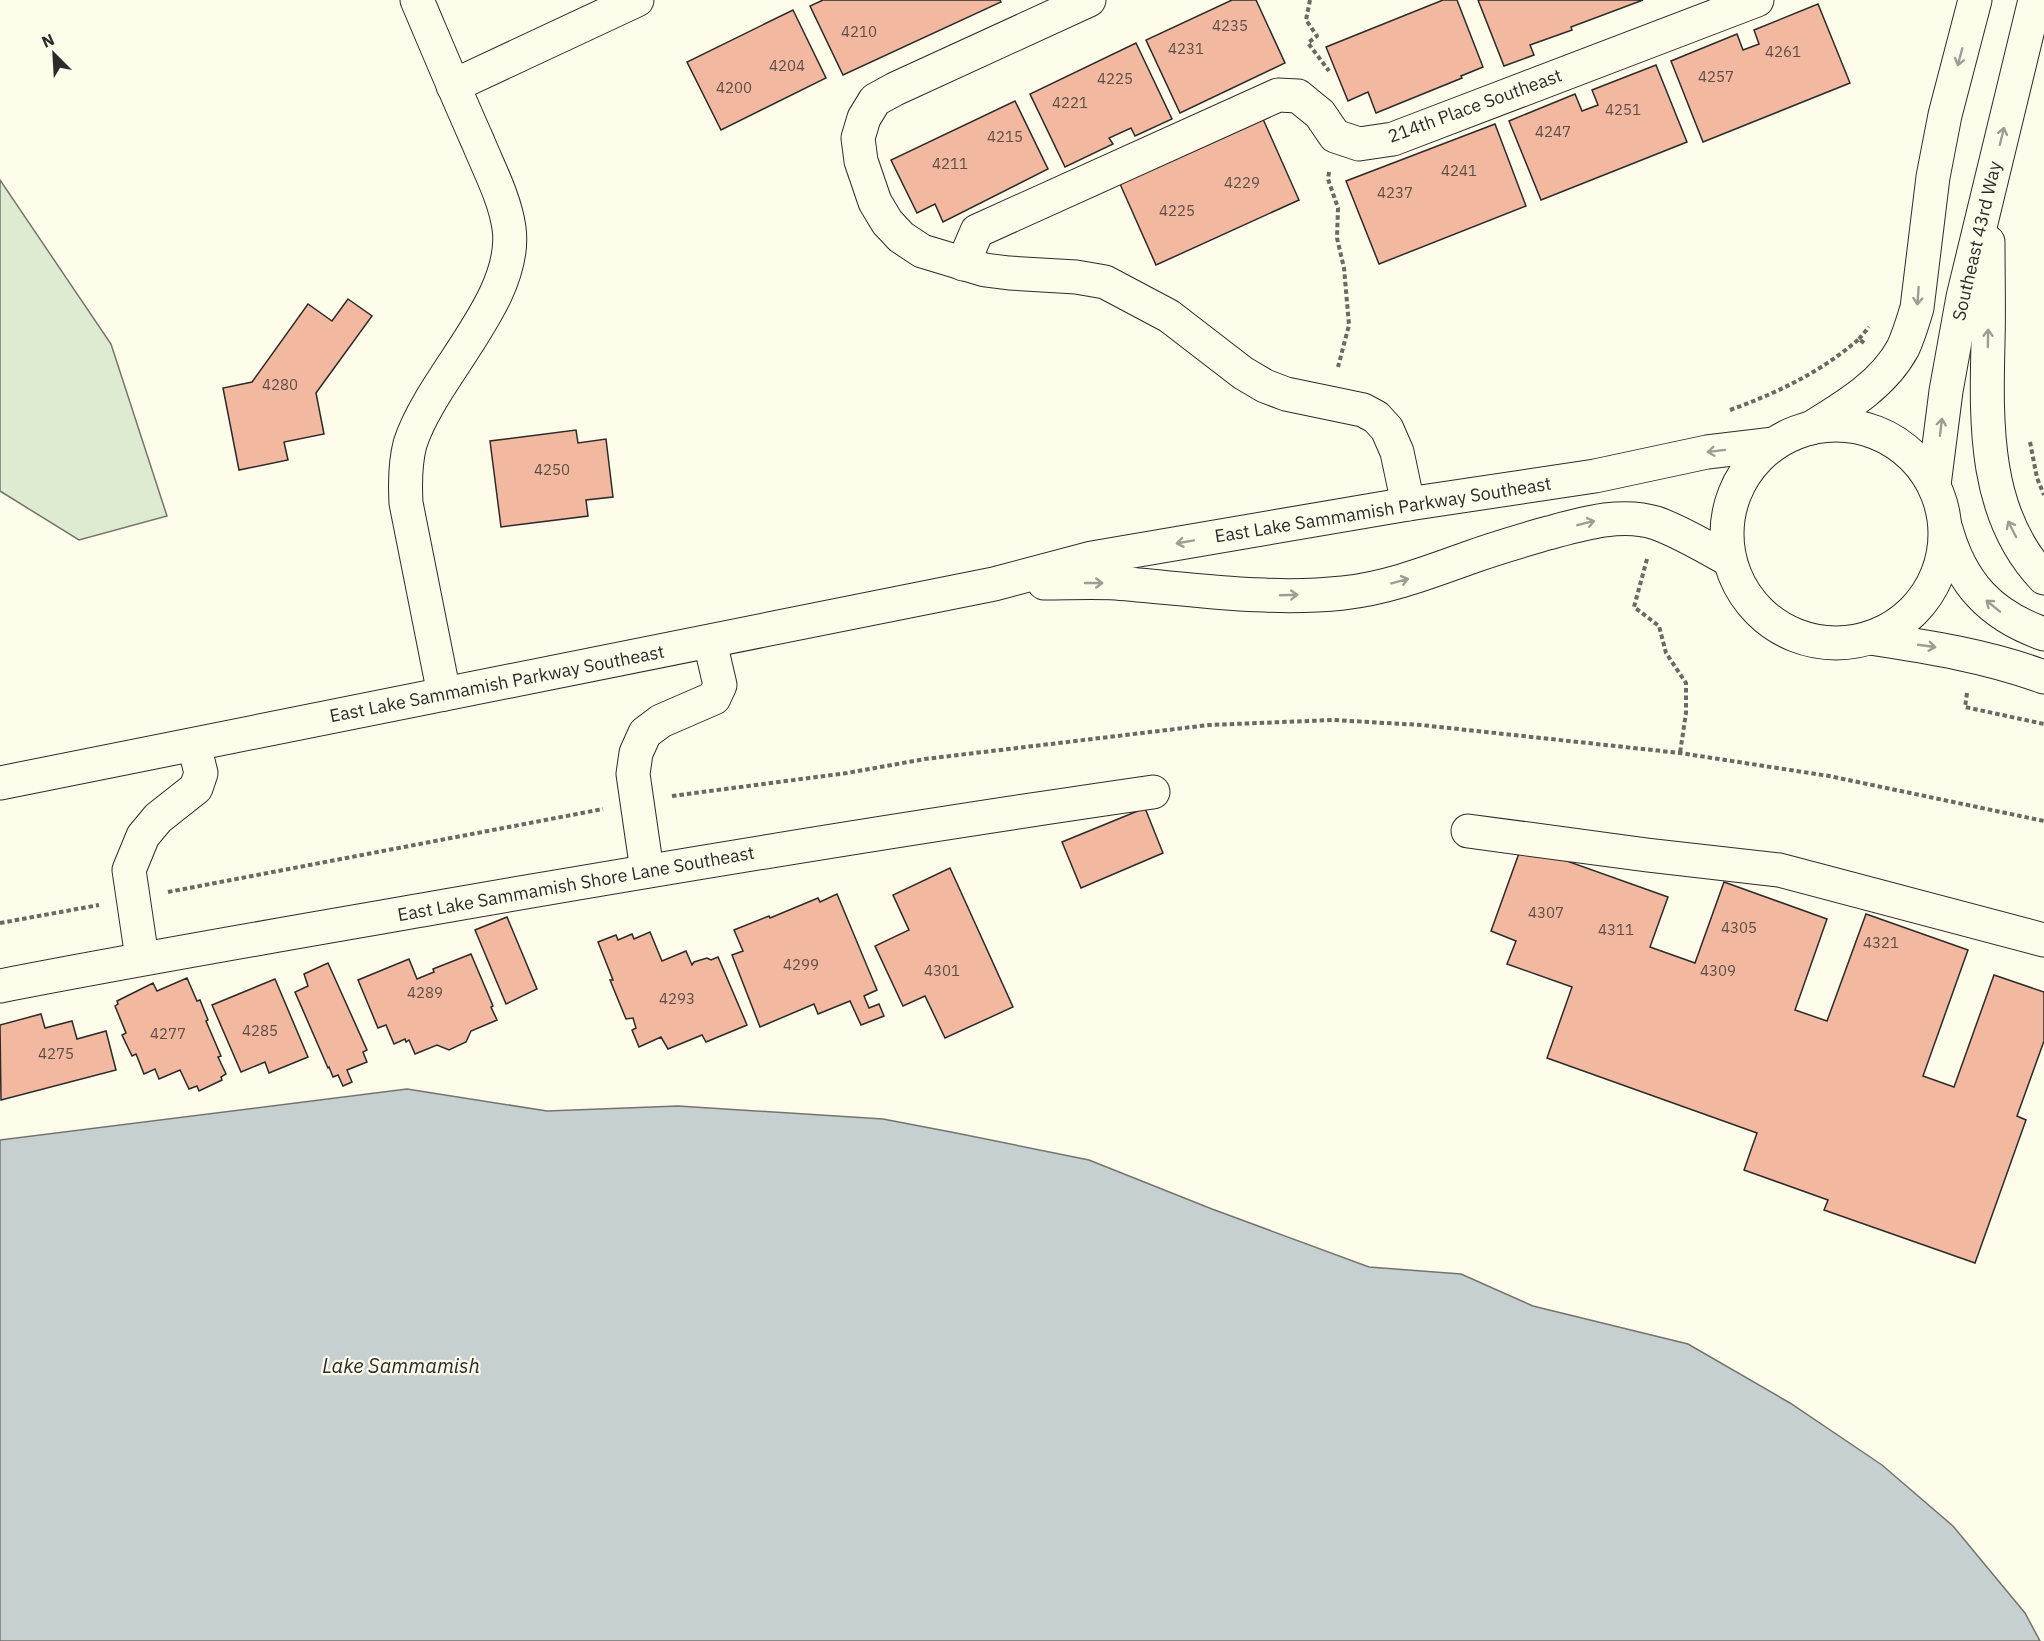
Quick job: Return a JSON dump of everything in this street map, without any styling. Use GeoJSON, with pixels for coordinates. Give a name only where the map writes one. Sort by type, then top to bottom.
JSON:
{"type":"FeatureCollection","features":[{"type":"Feature","properties":{"kind":"main road"},"geometry":{"type":"LineString","coordinates":[[417,0],[489,169],[509,228],[507,256],[498,287],[488,311],[421,417],[410,445],[405,478],[406,503],[444,693]]}},
{"type":"Feature","properties":{"kind":"main road"},"geometry":{"type":"LineString","coordinates":[[453,86],[637,0]]}},
{"type":"Feature","properties":{"kind":"main road"},"geometry":{"type":"LineString","coordinates":[[1089,0],[875,100],[864,118],[858,138],[861,161],[874,202],[887,222],[901,237],[922,251],[963,264],[1001,272],[1076,277],[1105,282],[1168,316],[1243,373],[1265,386],[1286,394],[1363,410],[1376,417],[1387,429],[1397,452],[1408,504]]}},
{"type":"Feature","properties":{"kind":"main road","name":"214th Place Southeast"},"geometry":{"type":"LineString","coordinates":[[1335,136],[1359,144],[1393,139],[1757,0]]}},
{"type":"Feature","properties":{"kind":"main road"},"geometry":{"type":"LineString","coordinates":[[1944,522],[1944,552],[1935,580],[1919,606],[1896,625],[1869,638],[1834,644],[1798,638],[1767,620],[1743,593],[1729,560],[1726,527],[1734,495],[1750,466],[1774,444],[1809,428],[1862,395],[1891,366],[1903,348],[1917,308],[1932,188],[1943,125],[1975,0]]}},
{"type":"Feature","properties":{"kind":"main road","name":"Southeast 43rd Way"},"geometry":{"type":"LineString","coordinates":[[1934,485],[1946,392],[1971,260],[2035,0]]}},
{"type":"Feature","properties":{"kind":"main road"},"geometry":{"type":"LineString","coordinates":[[963,264],[977,231],[1278,95],[1298,96],[1320,114],[1335,136]]}},
{"type":"Feature","properties":{"kind":"main road"},"geometry":{"type":"LineString","coordinates":[[1988,193],[1986,392],[1987,433],[1992,472],[2005,516],[2022,549],[2044,578]]}},
{"type":"Feature","properties":{"kind":"main road"},"geometry":{"type":"LineString","coordinates":[[1809,428],[1838,425],[1868,430],[1895,442],[1917,461],[1934,485],[1953,552],[1972,586],[2000,612],[2022,626],[2044,634]]}},
{"type":"Feature","properties":{"kind":"main road","name":"East Lake Sammamish Parkway Southeast"},"geometry":{"type":"LineString","coordinates":[[0,783],[994,584],[1092,558],[1408,504],[1595,476],[1707,452],[1774,444]]}},
{"type":"Feature","properties":{"kind":"main road","name":"East Lake Sammamish Parkway Southeast"},"geometry":{"type":"LineString","coordinates":[[994,584],[1114,583],[1206,592],[1273,595],[1343,593],[1410,578],[1517,542],[1604,520],[1655,523],[1700,543],[1729,560]]}},
{"type":"Feature","properties":{"kind":"main road"},"geometry":{"type":"LineString","coordinates":[[1869,638],[1939,648],[2019,668],[2044,677]]}},
{"type":"Feature","properties":{"kind":"main road"},"geometry":{"type":"LineString","coordinates":[[647,871],[633,774],[636,753],[645,733],[661,721],[714,698],[720,684],[710,642]]}},
{"type":"Feature","properties":{"kind":"main road"},"geometry":{"type":"LineString","coordinates":[[142,958],[129,870],[143,836],[158,818],[196,788],[201,773],[194,745]]}},
{"type":"Feature","properties":{"kind":"main road","name":"East Lake Sammamish Shore Lane Southeast"},"geometry":{"type":"LineString","coordinates":[[0,986],[142,958],[647,871],[966,819],[1154,792]]}},
{"type":"Feature","properties":{"kind":"main road"},"geometry":{"type":"LineString","coordinates":[[1468,831],[1779,870],[2044,940]]}},
{"type":"Feature","properties":{"kind":"path"},"geometry":{"type":"LineString","coordinates":[[1310,0],[1306,20],[1317,36],[1308,43],[1328,68],[1332,80]]}},
{"type":"Feature","properties":{"kind":"path"},"geometry":{"type":"LineString","coordinates":[[1327,403],[1349,325],[1344,268],[1337,238],[1338,208],[1328,179],[1335,136]]}},
{"type":"Feature","properties":{"kind":"path"},"geometry":{"type":"LineString","coordinates":[[1725,412],[1787,386],[1836,359],[1859,339],[1869,347]]}},
{"type":"Feature","properties":{"kind":"path"},"geometry":{"type":"LineString","coordinates":[[1649,552],[1634,607],[1659,626],[1666,652],[1686,683],[1686,713],[1680,753]]}},
{"type":"Feature","properties":{"kind":"path"},"geometry":{"type":"LineString","coordinates":[[1965,707],[2044,724]]}},
{"type":"Feature","properties":{"kind":"path"},"geometry":{"type":"LineString","coordinates":[[0,923],[636,801],[847,773],[925,759],[1209,724],[1333,720],[1410,724],[1680,753],[1829,776],[2044,821]]}},
{"type":"Feature","properties":{"kind":"green space"},"geometry":{"type":"Polygon","coordinates":[[[0,180],[111,344],[167,516],[79,540],[0,491],[0,180]]]}},
{"type":"Feature","properties":{"kind":"water","name":"Lake Sammamish"},"geometry":{"type":"Polygon","coordinates":[[[407,1089],[547,1111],[678,1106],[883,1119],[951,1132],[1089,1160],[1212,1209],[1369,1267],[1461,1274],[1533,1306],[1688,1344],[1790,1403],[1882,1465],[1953,1526],[2025,1613],[2040,1641],[0,1641],[0,1140],[407,1089]]]}},
{"type":"Feature","properties":{"kind":"building"},"geometry":{"type":"Polygon","coordinates":[[[823,0],[1000,0],[1001,2],[843,75],[810,6],[823,0]]]}},
{"type":"Feature","properties":{"kind":"building"},"geometry":{"type":"Polygon","coordinates":[[[1232,0],[1256,0],[1285,63],[1180,113],[1146,40],[1232,0]]]}},
{"type":"Feature","properties":{"kind":"building"},"geometry":{"type":"Polygon","coordinates":[[[1443,0],[1457,0],[1483,67],[1461,76],[1462,78],[1376,113],[1368,92],[1348,101],[1326,47],[1443,0]]]}},
{"type":"Feature","properties":{"kind":"building"},"geometry":{"type":"Polygon","coordinates":[[[1478,0],[1643,0],[1530,45],[1534,55],[1504,66],[1478,0]]]}},
{"type":"Feature","properties":{"kind":"building"},"geometry":{"type":"Polygon","coordinates":[[[1818,4],[1850,83],[1703,142],[1671,61],[1737,34],[1743,50],[1759,44],[1754,30],[1818,4]]]}},
{"type":"Feature","properties":{"kind":"building"},"geometry":{"type":"Polygon","coordinates":[[[793,10],[826,78],[721,130],[687,62],[793,10]]]}},
{"type":"Feature","properties":{"kind":"building"},"geometry":{"type":"Polygon","coordinates":[[[1136,43],[1172,119],[1135,136],[1131,128],[1109,138],[1113,144],[1065,167],[1030,94],[1136,43]]]}},
{"type":"Feature","properties":{"kind":"building"},"geometry":{"type":"Polygon","coordinates":[[[1656,65],[1687,142],[1541,200],[1509,121],[1575,94],[1582,111],[1598,105],[1592,90],[1656,65]]]}},
{"type":"Feature","properties":{"kind":"building"},"geometry":{"type":"Polygon","coordinates":[[[1015,101],[1048,169],[943,222],[935,204],[917,213],[891,160],[1015,101]]]}},
{"type":"Feature","properties":{"kind":"building"},"geometry":{"type":"Polygon","coordinates":[[[1263,119],[1299,200],[1156,265],[1120,184],[1263,119]]]}},
{"type":"Feature","properties":{"kind":"building"},"geometry":{"type":"Polygon","coordinates":[[[1495,124],[1526,206],[1379,264],[1346,181],[1495,124]]]}},
{"type":"Feature","properties":{"kind":"building"},"geometry":{"type":"Polygon","coordinates":[[[348,299],[372,316],[316,393],[324,434],[284,442],[288,460],[239,470],[223,388],[252,382],[308,304],[332,321],[348,299]]]}},
{"type":"Feature","properties":{"kind":"building"},"geometry":{"type":"Polygon","coordinates":[[[576,430],[578,443],[606,439],[613,497],[586,500],[588,516],[501,527],[490,441],[576,430]]]}},
{"type":"Feature","properties":{"kind":"building"},"geometry":{"type":"Polygon","coordinates":[[[1145,808],[1163,853],[1081,888],[1062,842],[1145,808]]]}},
{"type":"Feature","properties":{"kind":"building"},"geometry":{"type":"Polygon","coordinates":[[[1522,845],[1668,897],[1650,947],[1695,963],[1724,882],[1827,919],[1795,1010],[1827,1021],[1866,914],[1968,950],[1923,1076],[1954,1087],[1994,975],[2044,992],[2044,1041],[2017,1116],[2026,1120],[1975,1263],[1824,1210],[1828,1200],[1744,1170],[1757,1133],[1547,1058],[1572,987],[1507,964],[1516,941],[1491,931],[1522,845]]]}},
{"type":"Feature","properties":{"kind":"building"},"geometry":{"type":"Polygon","coordinates":[[[950,868],[1013,1007],[945,1038],[925,996],[903,1006],[875,946],[909,930],[893,895],[950,868]]]}},
{"type":"Feature","properties":{"kind":"building"},"geometry":{"type":"Polygon","coordinates":[[[837,894],[877,990],[864,996],[869,1008],[879,1004],[884,1016],[861,1025],[850,1001],[818,1014],[814,1004],[760,1027],[732,955],[743,951],[734,930],[818,898],[820,902],[837,894]]]}},
{"type":"Feature","properties":{"kind":"building"},"geometry":{"type":"Polygon","coordinates":[[[507,917],[537,989],[506,1004],[475,930],[507,917]]]}},
{"type":"Feature","properties":{"kind":"building"},"geometry":{"type":"Polygon","coordinates":[[[650,932],[662,961],[686,951],[692,965],[694,962],[707,958],[711,960],[718,957],[747,1025],[706,1042],[702,1035],[668,1049],[661,1037],[639,1047],[632,1030],[636,1028],[633,1018],[626,1019],[598,942],[616,935],[618,940],[632,934],[634,939],[650,932]]]}},
{"type":"Feature","properties":{"kind":"building"},"geometry":{"type":"Polygon","coordinates":[[[471,954],[497,1020],[471,1031],[466,1042],[449,1050],[437,1045],[415,1054],[409,1040],[406,1042],[405,1039],[394,1044],[386,1025],[378,1028],[358,980],[409,959],[417,979],[434,972],[433,969],[471,954]]]}},
{"type":"Feature","properties":{"kind":"building"},"geometry":{"type":"Polygon","coordinates":[[[328,963],[367,1050],[363,1052],[367,1062],[347,1070],[352,1082],[343,1086],[338,1075],[333,1077],[328,1068],[295,992],[308,986],[304,974],[328,963]]]}},
{"type":"Feature","properties":{"kind":"building"},"geometry":{"type":"Polygon","coordinates":[[[187,978],[197,1001],[200,1000],[221,1056],[218,1057],[226,1074],[221,1077],[222,1080],[199,1091],[197,1086],[189,1089],[180,1070],[159,1079],[155,1069],[144,1074],[136,1054],[132,1056],[122,1035],[126,1033],[115,1006],[118,1004],[117,1001],[153,983],[157,991],[187,978]]]}},
{"type":"Feature","properties":{"kind":"building"},"geometry":{"type":"Polygon","coordinates":[[[275,979],[308,1057],[269,1073],[265,1062],[241,1072],[212,1005],[275,979]]]}},
{"type":"Feature","properties":{"kind":"building"},"geometry":{"type":"Polygon","coordinates":[[[41,1014],[45,1028],[72,1021],[77,1039],[106,1031],[116,1070],[1,1100],[0,1025],[41,1014]]]}}]}
